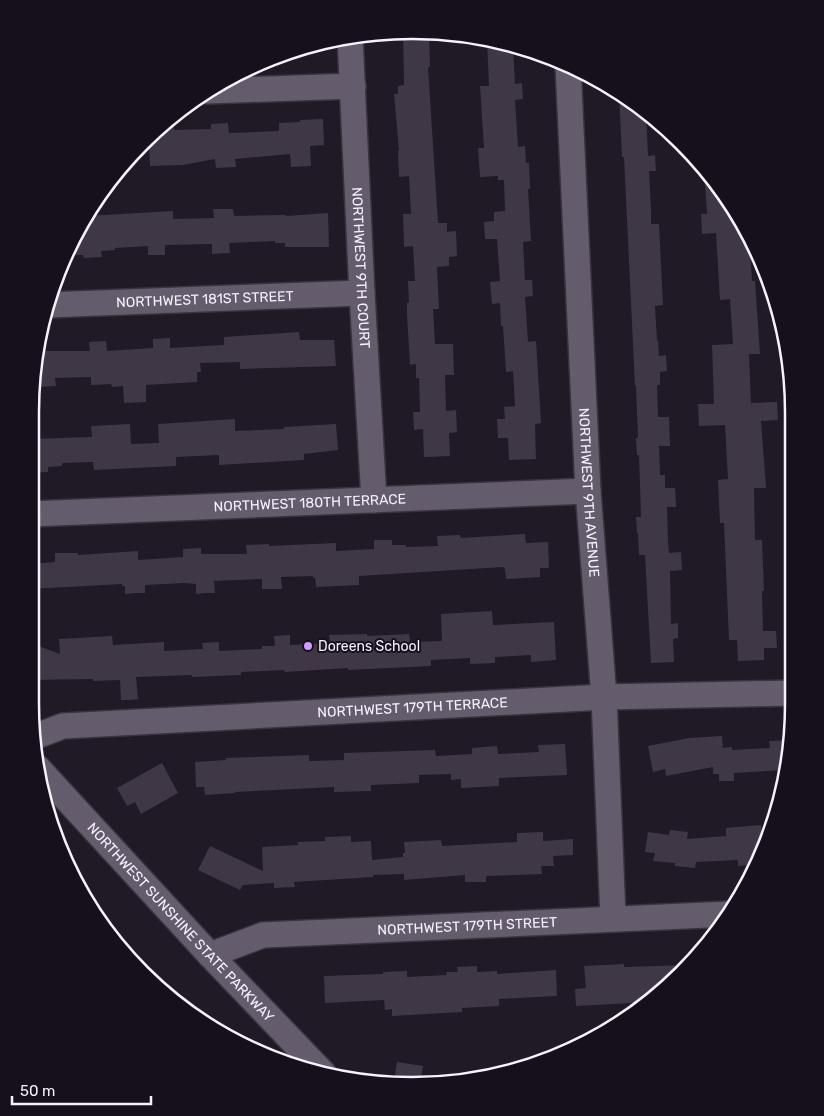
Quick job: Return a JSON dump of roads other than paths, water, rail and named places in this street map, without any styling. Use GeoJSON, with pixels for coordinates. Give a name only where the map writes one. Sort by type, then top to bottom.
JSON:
{"type":"FeatureCollection","features":[{"type":"Feature","properties":{"kind":"street","name":"NORTHWEST 9TH COURT"},"geometry":{"type":"LineString","coordinates":[[350,44],[374,500]]}},
{"type":"Feature","properties":{"kind":"street","name":"NORTHWEST 9TH AVENUE"},"geometry":{"type":"LineString","coordinates":[[568,73],[588,491],[604,697],[613,918]]}},
{"type":"Feature","properties":{"kind":"street"},"geometry":{"type":"LineString","coordinates":[[223,90],[353,86]]}},
{"type":"Feature","properties":{"kind":"street","name":"NORTHWEST 181ST STREET"},"geometry":{"type":"LineString","coordinates":[[55,305],[362,293]]}},
{"type":"Feature","properties":{"kind":"street","name":"NORTHWEST 180TH TERRACE"},"geometry":{"type":"LineString","coordinates":[[39,514],[588,491]]}},
{"type":"Feature","properties":{"kind":"street","name":"NORTHWEST 179TH TERRACE"},"geometry":{"type":"LineString","coordinates":[[40,734],[63,726],[604,697],[785,693]]}},
{"type":"Feature","properties":{"kind":"street","name":"NORTHWEST SUNSHINE STATE PARKWAY"},"geometry":{"type":"LineString","coordinates":[[46,777],[210,956],[315,1065]]}},
{"type":"Feature","properties":{"kind":"street","name":"NORTHWEST 179TH STREET"},"geometry":{"type":"LineString","coordinates":[[210,956],[263,935],[720,914]]}},
{"type":"Feature","properties":{"kind":"place","name":"Doreens School"},"geometry":{"type":"Point","coordinates":[308,646]}}]}
